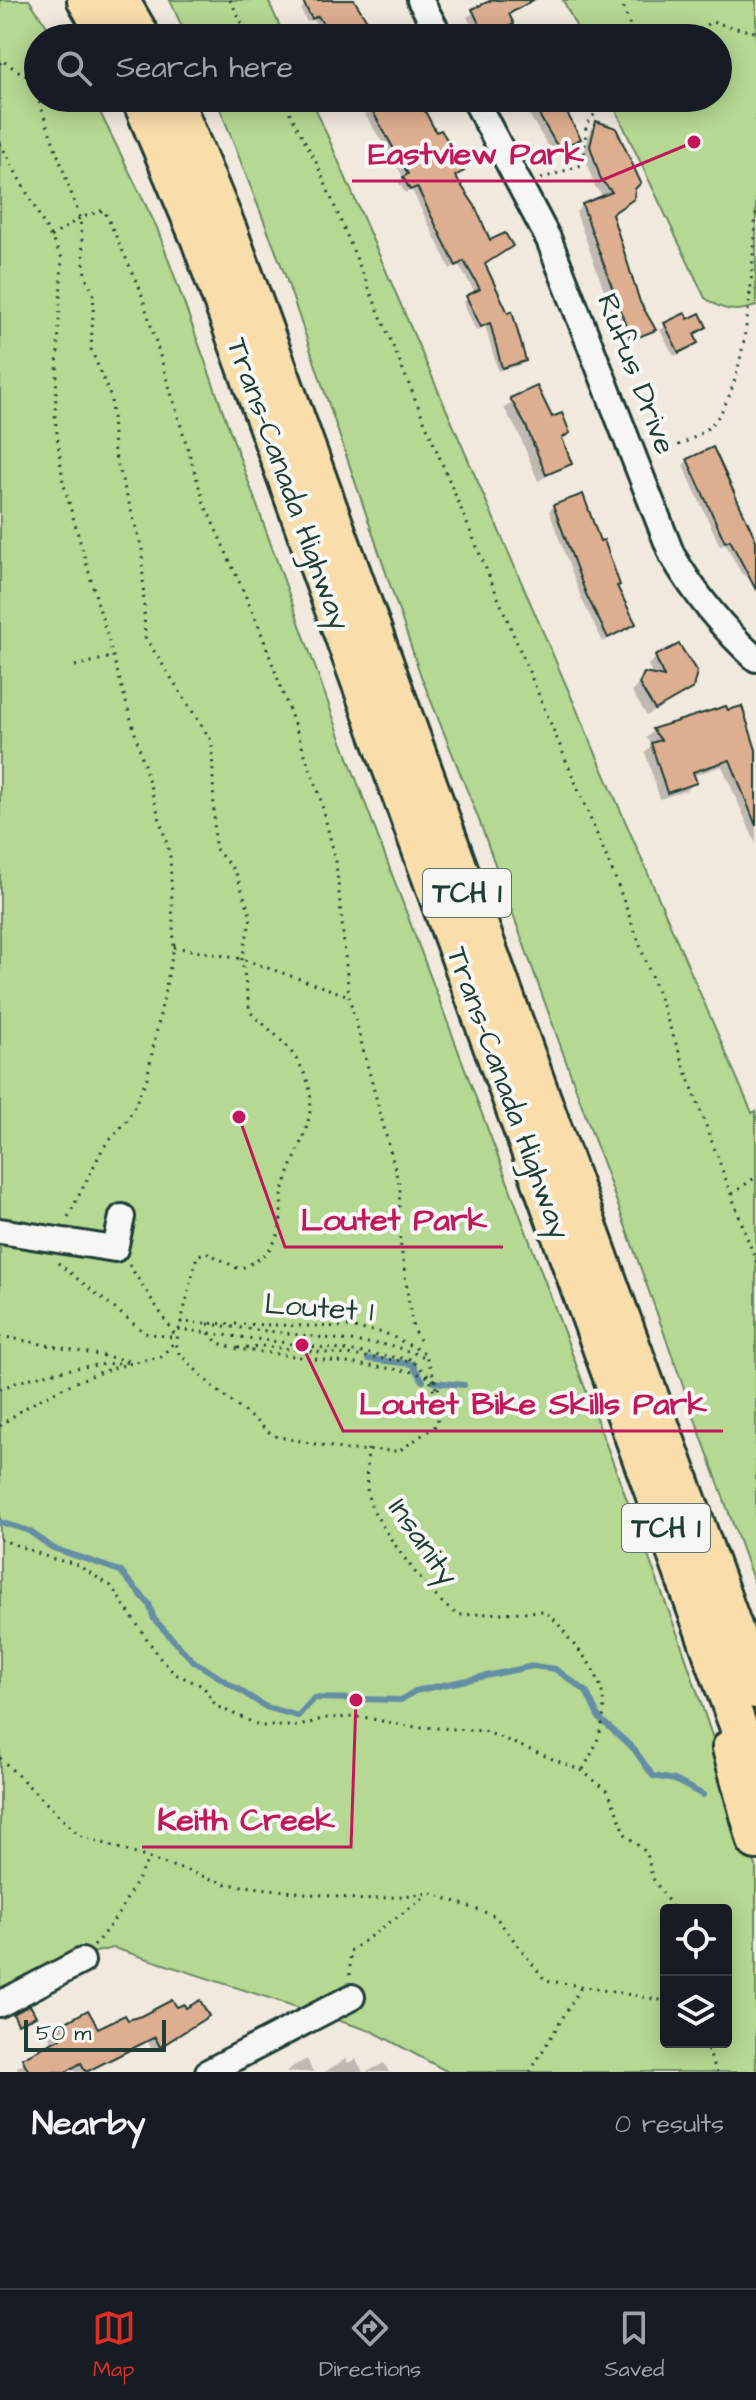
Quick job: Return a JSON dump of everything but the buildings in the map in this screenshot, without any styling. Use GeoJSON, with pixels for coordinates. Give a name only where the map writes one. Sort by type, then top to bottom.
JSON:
{"type":"FeatureCollection","features":[{"type":"Feature","properties":{"kind":"highway"},"geometry":{"type":"LineString","coordinates":[[86,0],[100,24]]}},
{"type":"Feature","properties":{"kind":"highway"},"geometry":{"type":"LineString","coordinates":[[120,0],[134,24]]}},
{"type":"Feature","properties":{"kind":"highway","name":"Trans-Canada Highway"},"geometry":{"type":"LineString","coordinates":[[146,112],[209,266],[756,1775]]}},
{"type":"Feature","properties":{"kind":"highway","name":"Trans-Canada Highway"},"geometry":{"type":"LineString","coordinates":[[179,112],[233,242],[756,1690]]}},
{"type":"Feature","properties":{"kind":"highway"},"geometry":{"type":"LineString","coordinates":[[720,1675],[733,1765],[756,1841]]}},
{"type":"Feature","properties":{"kind":"street"},"geometry":{"type":"LineString","coordinates":[[420,0],[433,24]]}},
{"type":"Feature","properties":{"kind":"street","name":"Rufus Drive"},"geometry":{"type":"LineString","coordinates":[[482,112],[522,186],[596,353],[672,555],[692,589],[721,625],[756,659]]}},
{"type":"Feature","properties":{"kind":"street"},"geometry":{"type":"LineString","coordinates":[[0,1231],[115,1249],[122,1217]]}},
{"type":"Feature","properties":{"kind":"street"},"geometry":{"type":"LineString","coordinates":[[0,2004],[82,1961]]}},
{"type":"Feature","properties":{"kind":"street"},"geometry":{"type":"LineString","coordinates":[[208,2072],[352,1997]]}},
{"type":"Feature","properties":{"kind":"path"},"geometry":{"type":"LineString","coordinates":[[230,0],[243,24]]}},
{"type":"Feature","properties":{"kind":"path"},"geometry":{"type":"LineString","coordinates":[[621,0],[629,24]]}},
{"type":"Feature","properties":{"kind":"path"},"geometry":{"type":"LineString","coordinates":[[732,27],[754,32],[756,36]]}},
{"type":"Feature","properties":{"kind":"path"},"geometry":{"type":"LineString","coordinates":[[0,64],[1,60],[24,75]]}},
{"type":"Feature","properties":{"kind":"path"},"geometry":{"type":"LineString","coordinates":[[43,112],[80,218],[85,274],[94,296],[91,349],[111,398],[114,452],[142,548],[145,637],[212,742],[215,848],[236,873],[251,917],[242,959],[250,1012],[288,1045],[308,1080],[308,1120],[299,1155],[283,1193],[278,1236],[262,1259],[239,1269],[206,1252],[197,1256],[179,1322],[179,1353],[213,1387],[274,1436],[347,1450],[399,1451],[420,1440],[437,1425],[441,1408],[439,1386],[428,1360],[421,1354],[393,1346],[179,1322]]}},
{"type":"Feature","properties":{"kind":"path"},"geometry":{"type":"LineString","coordinates":[[289,112],[317,164],[616,880],[756,1262]]}},
{"type":"Feature","properties":{"kind":"path"},"geometry":{"type":"LineString","coordinates":[[522,186],[584,164],[586,124],[597,112]]}},
{"type":"Feature","properties":{"kind":"path"},"geometry":{"type":"LineString","coordinates":[[0,143],[62,258],[55,417],[63,482],[170,855],[174,947],[147,1078],[129,1118],[103,1148],[61,1229],[42,1237],[42,1250],[145,1333],[177,1338]]}},
{"type":"Feature","properties":{"kind":"path"},"geometry":{"type":"LineString","coordinates":[[50,238],[80,218],[104,210],[140,289],[204,503],[258,624],[319,793],[336,862],[349,996],[400,1188],[398,1227],[413,1330],[423,1344]]}},
{"type":"Feature","properties":{"kind":"path"},"geometry":{"type":"LineString","coordinates":[[636,462],[679,445],[710,427],[729,402],[749,295],[756,212]]}},
{"type":"Feature","properties":{"kind":"path"},"geometry":{"type":"LineString","coordinates":[[749,295],[756,290]]}},
{"type":"Feature","properties":{"kind":"path"},"geometry":{"type":"LineString","coordinates":[[75,666],[112,657]]}},
{"type":"Feature","properties":{"kind":"path"},"geometry":{"type":"LineString","coordinates":[[174,947],[242,959],[349,996]]}},
{"type":"Feature","properties":{"kind":"path"},"geometry":{"type":"LineString","coordinates":[[732,1194],[756,1177]]}},
{"type":"Feature","properties":{"kind":"path"},"geometry":{"type":"LineString","coordinates":[[115,1249],[137,1274],[177,1338]]}},
{"type":"Feature","properties":{"kind":"path","name":"Loutet 1"},"geometry":{"type":"LineString","coordinates":[[198,1323],[267,1323],[373,1331],[408,1343],[428,1360]]}},
{"type":"Feature","properties":{"kind":"path"},"geometry":{"type":"LineString","coordinates":[[178,1329],[364,1351],[416,1363],[434,1380],[441,1408]]}},
{"type":"Feature","properties":{"kind":"path"},"geometry":{"type":"LineString","coordinates":[[209,1333],[218,1343],[234,1348],[409,1371],[429,1377],[441,1408]]}},
{"type":"Feature","properties":{"kind":"path"},"geometry":{"type":"LineString","coordinates":[[0,1336],[134,1362]]}},
{"type":"Feature","properties":{"kind":"path"},"geometry":{"type":"LineString","coordinates":[[0,1389],[43,1373],[60,1374],[99,1365],[161,1357],[177,1338]]}},
{"type":"Feature","properties":{"kind":"path"},"geometry":{"type":"LineString","coordinates":[[234,1348],[254,1346],[416,1363]]}},
{"type":"Feature","properties":{"kind":"path"},"geometry":{"type":"LineString","coordinates":[[0,1426],[40,1398],[134,1362]]}},
{"type":"Feature","properties":{"kind":"path","name":"Insanity"},"geometry":{"type":"LineString","coordinates":[[368,1449],[366,1480],[371,1505],[424,1585],[449,1612],[460,1615],[543,1611],[554,1617],[596,1671],[604,1709],[599,1741],[582,1771]]}},
{"type":"Feature","properties":{"kind":"path"},"geometry":{"type":"LineString","coordinates":[[0,1539],[56,1560],[74,1563],[111,1586],[160,1658],[175,1674],[203,1686],[216,1706],[261,1726],[300,1726],[325,1718],[363,1717],[406,1726],[484,1731],[582,1771],[608,1791],[626,1835],[647,1853],[652,1877],[670,1904]]}},
{"type":"Feature","properties":{"kind":"path"},"geometry":{"type":"LineString","coordinates":[[0,1758],[79,1835],[226,1884],[365,1900],[431,1893],[495,1916],[545,1980],[583,1984],[660,2000]]}},
{"type":"Feature","properties":{"kind":"path"},"geometry":{"type":"LineString","coordinates":[[82,1961],[118,1915],[149,1858]]}},
{"type":"Feature","properties":{"kind":"path"},"geometry":{"type":"LineString","coordinates":[[352,1997],[350,1951],[431,1893]]}},
{"type":"Feature","properties":{"kind":"path"},"geometry":{"type":"LineString","coordinates":[[530,2072],[583,1984]]}},
{"type":"Feature","properties":{"kind":"path"},"geometry":{"type":"LineString","coordinates":[[707,2048],[717,2072]]}},
{"type":"Feature","properties":{"kind":"green space"},"geometry":{"type":"Polygon","coordinates":[[[0,0],[29,0],[45,24],[24,24],[24,112],[100,112],[157,228],[340,736],[680,1641],[756,1866],[756,2072],[448,2072],[374,2032],[114,1948],[63,1959],[0,1993],[0,0]]]}},
{"type":"Feature","properties":{"kind":"green space"},"geometry":{"type":"Polygon","coordinates":[[[170,0],[268,0],[279,24],[181,24],[170,0]]]}},
{"type":"Feature","properties":{"kind":"green space"},"geometry":{"type":"Polygon","coordinates":[[[563,0],[756,0],[756,306],[729,310],[705,298],[617,112],[732,112],[732,24],[575,24],[563,0]]]}},
{"type":"Feature","properties":{"kind":"green space"},"geometry":{"type":"Polygon","coordinates":[[[221,112],[317,112],[752,1113],[756,1111],[756,1588],[479,820],[421,676],[285,275],[221,112]]]}},
{"type":"Feature","properties":{"kind":"waterway"},"geometry":{"type":"LineString","coordinates":[[368,1359],[412,1364],[423,1381]]}},
{"type":"Feature","properties":{"kind":"waterway"},"geometry":{"type":"LineString","coordinates":[[434,1382],[464,1385]]}},
{"type":"Feature","properties":{"kind":"waterway"},"geometry":{"type":"LineString","coordinates":[[0,1522],[29,1531],[53,1548],[120,1571],[149,1604],[154,1619],[192,1660],[266,1707],[298,1716],[314,1698],[401,1700],[415,1691],[533,1666],[555,1669],[586,1691],[599,1718],[634,1749],[653,1776],[675,1780],[703,1795]]}},
{"type":"Feature","properties":{"kind":"place","name":"Eastview Park"},"geometry":{"type":"Point","coordinates":[694,142]}},
{"type":"Feature","properties":{"kind":"place","name":"Loutet Park"},"geometry":{"type":"Point","coordinates":[239,1117]}},
{"type":"Feature","properties":{"kind":"place","name":"Loutet Bike Skills Park"},"geometry":{"type":"Point","coordinates":[302,1345]}},
{"type":"Feature","properties":{"kind":"place","name":"Keith Creek"},"geometry":{"type":"Point","coordinates":[356,1700]}}]}
